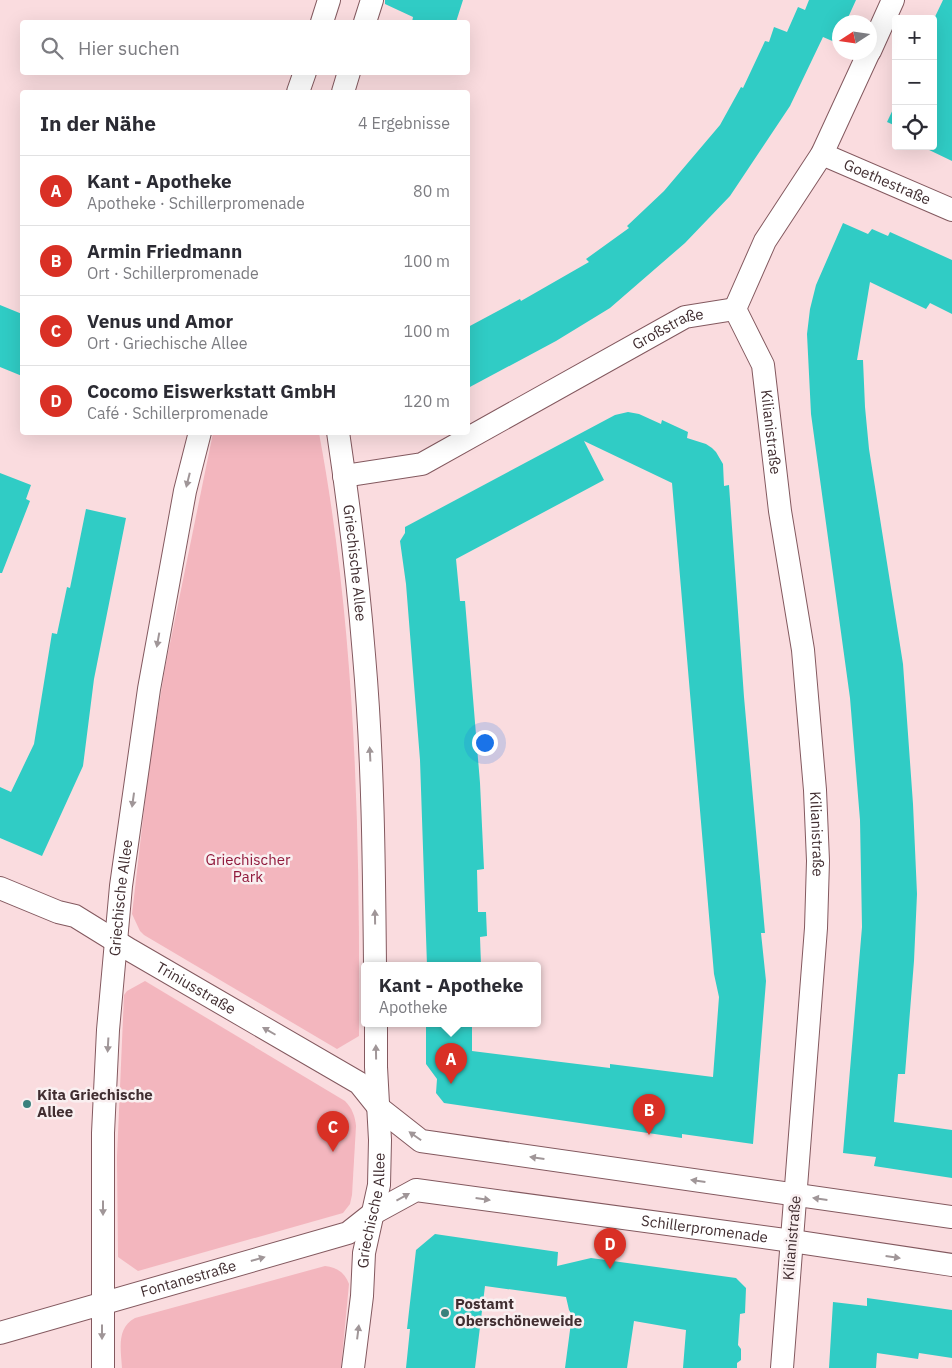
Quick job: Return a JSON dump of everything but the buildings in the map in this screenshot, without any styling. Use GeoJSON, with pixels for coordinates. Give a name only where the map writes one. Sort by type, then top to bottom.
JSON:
{"type":"FeatureCollection","features":[{"type":"Feature","properties":{"kind":"street"},"geometry":{"type":"LineString","coordinates":[[323,20],[329,0]]}},
{"type":"Feature","properties":{"kind":"street"},"geometry":{"type":"LineString","coordinates":[[366,20],[372,0]]}},
{"type":"Feature","properties":{"kind":"street"},"geometry":{"type":"LineString","coordinates":[[877,35],[893,0]]}},
{"type":"Feature","properties":{"kind":"street"},"geometry":{"type":"LineString","coordinates":[[735,309],[765,241],[822,154],[865,60]]}},
{"type":"Feature","properties":{"kind":"street"},"geometry":{"type":"LineString","coordinates":[[299,90],[303,75]]}},
{"type":"Feature","properties":{"kind":"street"},"geometry":{"type":"LineString","coordinates":[[343,90],[348,75]]}},
{"type":"Feature","properties":{"kind":"street","name":"Goethestraße"},"geometry":{"type":"LineString","coordinates":[[822,154],[952,210]]}},
{"type":"Feature","properties":{"kind":"street","name":"Großstraße"},"geometry":{"type":"LineString","coordinates":[[344,476],[422,464],[685,317],[735,309]]}},
{"type":"Feature","properties":{"kind":"street","name":"Kilianistraße"},"geometry":{"type":"LineString","coordinates":[[735,309],[763,365],[780,511],[802,650],[815,790],[818,861],[816,928],[782,1368]]}},
{"type":"Feature","properties":{"kind":"street","name":"Griechische Allee"},"geometry":{"type":"LineString","coordinates":[[103,1368],[104,1133],[108,1030],[121,886],[150,689],[185,490],[199,435]]}},
{"type":"Feature","properties":{"kind":"street","name":"Griechische Allee"},"geometry":{"type":"LineString","coordinates":[[338,435],[354,546],[365,656],[373,811],[375,962]]}},
{"type":"Feature","properties":{"kind":"street","name":"Triniusstraße"},"geometry":{"type":"LineString","coordinates":[[0,888],[58,912],[75,916],[358,1084],[379,1108]]}},
{"type":"Feature","properties":{"kind":"street","name":"Griechische Allee"},"geometry":{"type":"LineString","coordinates":[[354,1368],[362,1296],[364,1253],[379,1185],[380,1140],[376,1027]]}},
{"type":"Feature","properties":{"kind":"street"},"geometry":{"type":"LineString","coordinates":[[379,1108],[421,1141],[952,1217]]}},
{"type":"Feature","properties":{"kind":"street","name":"Schillerpromenade"},"geometry":{"type":"LineString","coordinates":[[372,1214],[416,1190],[792,1241],[952,1265]]}},
{"type":"Feature","properties":{"kind":"street","name":"Fontanestraße"},"geometry":{"type":"LineString","coordinates":[[0,1333],[348,1233],[372,1214]]}},
{"type":"Feature","properties":{"kind":"green space","name":"Griechischer Park"},"geometry":{"type":"Polygon","coordinates":[[[213,435],[319,435],[341,582],[348,658],[357,809],[359,1036],[337,1049],[144,935],[132,914],[149,767],[165,668],[213,435]]]}},
{"type":"Feature","properties":{"kind":"green space"},"geometry":{"type":"Polygon","coordinates":[[[145,981],[345,1101],[353,1112],[356,1126],[352,1195],[350,1204],[343,1213],[138,1271],[118,1257],[117,1157],[124,995],[127,991],[145,981]]]}},
{"type":"Feature","properties":{"kind":"green space"},"geometry":{"type":"Polygon","coordinates":[[[325,1266],[340,1271],[349,1284],[341,1368],[122,1368],[122,1333],[129,1322],[135,1318],[325,1266]]]}},
{"type":"Feature","properties":{"kind":"place","name":"Kant - Apotheke"},"geometry":{"type":"Point","coordinates":[451,1084]}},
{"type":"Feature","properties":{"kind":"place","name":"Kita Griechische Allee"},"geometry":{"type":"Point","coordinates":[27,1104]}},
{"type":"Feature","properties":{"kind":"place","name":"Armin Friedmann"},"geometry":{"type":"Point","coordinates":[649,1135]}},
{"type":"Feature","properties":{"kind":"place","name":"Venus und Amor"},"geometry":{"type":"Point","coordinates":[333,1152]}},
{"type":"Feature","properties":{"kind":"place","name":"Cocomo Eiswerkstatt GmbH"},"geometry":{"type":"Point","coordinates":[610,1269]}},
{"type":"Feature","properties":{"kind":"place","name":"Postamt Oberschöneweide"},"geometry":{"type":"Point","coordinates":[445,1313]}}]}
